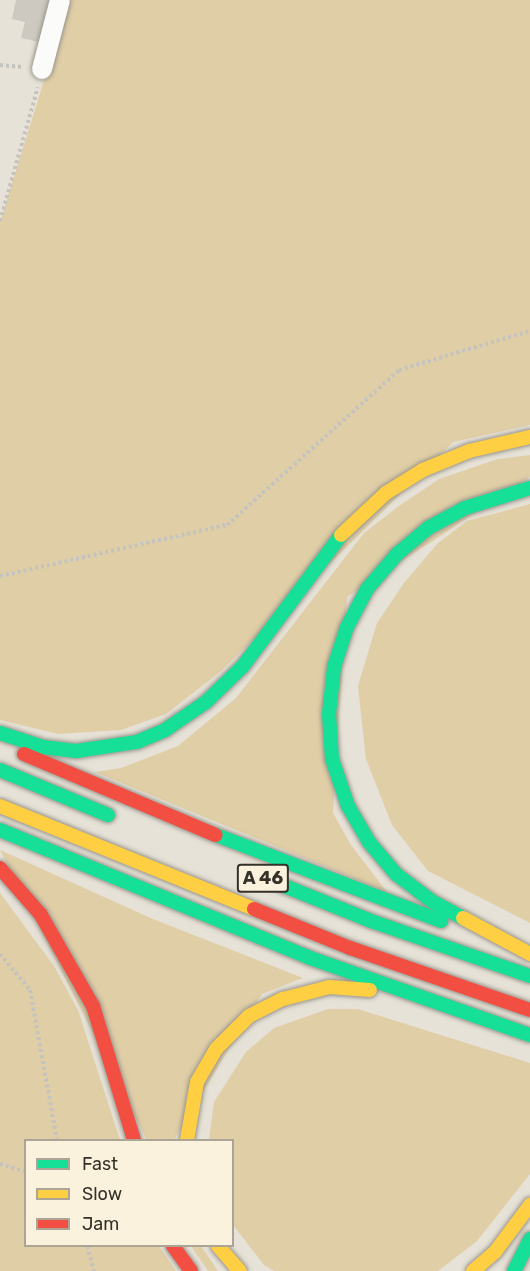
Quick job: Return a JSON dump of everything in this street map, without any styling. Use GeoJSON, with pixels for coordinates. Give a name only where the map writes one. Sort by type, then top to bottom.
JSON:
{"type":"FeatureCollection","features":[{"type":"Feature","properties":{"kind":"highway"},"geometry":{"type":"LineString","coordinates":[[0,733],[43,747],[76,751],[137,742],[165,730],[206,702],[243,666],[319,561],[355,520],[386,493],[423,470],[451,459],[530,437]]}},
{"type":"Feature","properties":{"kind":"highway"},"geometry":{"type":"LineString","coordinates":[[530,488],[465,508],[428,528],[397,554],[367,589],[346,629],[334,667],[329,714],[332,759],[348,806],[376,850],[396,874],[433,902],[530,955]]}},
{"type":"Feature","properties":{"kind":"highway"},"geometry":{"type":"LineString","coordinates":[[0,743],[235,843],[530,955]]}},
{"type":"Feature","properties":{"kind":"highway"},"geometry":{"type":"LineString","coordinates":[[0,770],[124,822]]}},
{"type":"Feature","properties":{"kind":"highway","name":"A 46"},"geometry":{"type":"LineString","coordinates":[[0,806],[350,948],[530,1011]]}},
{"type":"Feature","properties":{"kind":"highway"},"geometry":{"type":"LineString","coordinates":[[0,830],[152,896],[478,1018],[530,1035]]}},
{"type":"Feature","properties":{"kind":"highway"},"geometry":{"type":"LineString","coordinates":[[0,868],[41,915],[93,1006],[135,1139]]}},
{"type":"Feature","properties":{"kind":"highway","name":"A 46"},"geometry":{"type":"LineString","coordinates":[[254,874],[374,922],[530,976]]}},
{"type":"Feature","properties":{"kind":"highway"},"geometry":{"type":"LineString","coordinates":[[187,1139],[197,1082],[217,1048],[249,1016],[283,999],[329,987],[371,990],[478,1018]]}},
{"type":"Feature","properties":{"kind":"highway"},"geometry":{"type":"LineString","coordinates":[[473,1271],[495,1251],[530,1205]]}},
{"type":"Feature","properties":{"kind":"highway"},"geometry":{"type":"LineString","coordinates":[[514,1271],[530,1239]]}},
{"type":"Feature","properties":{"kind":"highway"},"geometry":{"type":"LineString","coordinates":[[174,1247],[191,1271]]}},
{"type":"Feature","properties":{"kind":"highway"},"geometry":{"type":"LineString","coordinates":[[220,1247],[240,1271]]}},
{"type":"Feature","properties":{"kind":"street"},"geometry":{"type":"LineString","coordinates":[[42,69],[60,0]]}},
{"type":"Feature","properties":{"kind":"path"},"geometry":{"type":"LineString","coordinates":[[0,221],[42,69]]}},
{"type":"Feature","properties":{"kind":"path"},"geometry":{"type":"LineString","coordinates":[[0,576],[227,525],[399,370],[530,331]]}},
{"type":"Feature","properties":{"kind":"path"},"geometry":{"type":"LineString","coordinates":[[0,954],[30,990],[57,1139]]}},
{"type":"Feature","properties":{"kind":"path"},"geometry":{"type":"LineString","coordinates":[[0,1164],[24,1171]]}},
{"type":"Feature","properties":{"kind":"path"},"geometry":{"type":"LineString","coordinates":[[87,1247],[93,1271]]}},
{"type":"Feature","properties":{"kind":"shaded area"},"geometry":{"type":"Polygon","coordinates":[[[69,0],[530,0],[530,425],[453,442],[220,672],[166,714],[121,730],[58,734],[0,720],[0,222],[69,0]]]}},
{"type":"Feature","properties":{"kind":"shaded area"},"geometry":{"type":"Polygon","coordinates":[[[530,455],[530,477],[347,597],[333,813],[351,845],[387,892],[95,772],[121,768],[178,746],[236,698],[364,533],[399,506],[439,479],[498,459],[530,455]]]}},
{"type":"Feature","properties":{"kind":"shaded area"},"geometry":{"type":"Polygon","coordinates":[[[530,504],[530,923],[428,871],[392,825],[366,759],[358,686],[377,623],[404,583],[438,543],[467,521],[530,504]]]}},
{"type":"Feature","properties":{"kind":"shaded area"},"geometry":{"type":"Polygon","coordinates":[[[0,850],[153,919],[303,978],[262,994],[175,1139],[146,1139],[0,850]]]}},
{"type":"Feature","properties":{"kind":"shaded area"},"geometry":{"type":"Polygon","coordinates":[[[0,893],[54,966],[78,1010],[120,1139],[24,1139],[24,1247],[160,1247],[176,1271],[0,1271],[0,893]]]}},
{"type":"Feature","properties":{"kind":"shaded area"},"geometry":{"type":"Polygon","coordinates":[[[328,1009],[358,1009],[530,1063],[530,1174],[477,1241],[438,1271],[274,1271],[264,1265],[234,1226],[234,1139],[209,1139],[214,1102],[246,1052],[274,1028],[328,1009]]]}},
{"type":"Feature","properties":{"kind":"shaded area"},"geometry":{"type":"Polygon","coordinates":[[[192,1247],[202,1247],[218,1271],[208,1271],[192,1247]]]}},
{"type":"Feature","properties":{"kind":"building"},"geometry":{"type":"Polygon","coordinates":[[[16,0],[49,0],[39,42],[21,38],[25,22],[12,19],[16,0]]]}},
{"type":"Feature","properties":{"kind":"traffic: fast"},"geometry":{"type":"LineString","coordinates":[[463,918],[433,902],[396,874],[369,842],[348,806],[332,759],[329,714],[334,667],[346,629],[367,589],[397,554],[428,528],[465,508],[530,488]]}},
{"type":"Feature","properties":{"kind":"traffic: fast"},"geometry":{"type":"LineString","coordinates":[[0,733],[43,747],[76,751],[137,742],[165,730],[206,702],[243,666],[341,535]]}},
{"type":"Feature","properties":{"kind":"traffic: fast"},"geometry":{"type":"LineString","coordinates":[[0,770],[108,815]]}},
{"type":"Feature","properties":{"kind":"traffic: fast"},"geometry":{"type":"LineString","coordinates":[[0,830],[310,958],[530,1035]]}},
{"type":"Feature","properties":{"kind":"traffic: fast"},"geometry":{"type":"LineString","coordinates":[[216,835],[441,921]]}},
{"type":"Feature","properties":{"kind":"traffic: fast"},"geometry":{"type":"LineString","coordinates":[[267,879],[374,922],[530,976]]}},
{"type":"Feature","properties":{"kind":"traffic: fast"},"geometry":{"type":"LineString","coordinates":[[514,1271],[530,1239]]}},
{"type":"Feature","properties":{"kind":"traffic: slow"},"geometry":{"type":"LineString","coordinates":[[341,535],[386,493],[423,470],[469,451],[530,437]]}},
{"type":"Feature","properties":{"kind":"traffic: slow"},"geometry":{"type":"LineString","coordinates":[[0,806],[254,909]]}},
{"type":"Feature","properties":{"kind":"traffic: slow"},"geometry":{"type":"LineString","coordinates":[[463,918],[530,954]]}},
{"type":"Feature","properties":{"kind":"traffic: slow"},"geometry":{"type":"LineString","coordinates":[[187,1139],[197,1082],[217,1048],[249,1016],[283,999],[329,987],[370,990]]}},
{"type":"Feature","properties":{"kind":"traffic: slow"},"geometry":{"type":"LineString","coordinates":[[473,1271],[495,1252],[530,1205]]}},
{"type":"Feature","properties":{"kind":"traffic: slow"},"geometry":{"type":"LineString","coordinates":[[219,1247],[240,1271]]}},
{"type":"Feature","properties":{"kind":"traffic: jam"},"geometry":{"type":"LineString","coordinates":[[24,754],[216,835]]}},
{"type":"Feature","properties":{"kind":"traffic: jam"},"geometry":{"type":"LineString","coordinates":[[0,868],[41,915],[93,1006],[134,1139]]}},
{"type":"Feature","properties":{"kind":"traffic: jam"},"geometry":{"type":"LineString","coordinates":[[254,909],[350,948],[530,1010]]}},
{"type":"Feature","properties":{"kind":"traffic: jam"},"geometry":{"type":"LineString","coordinates":[[174,1247],[191,1271]]}}]}
